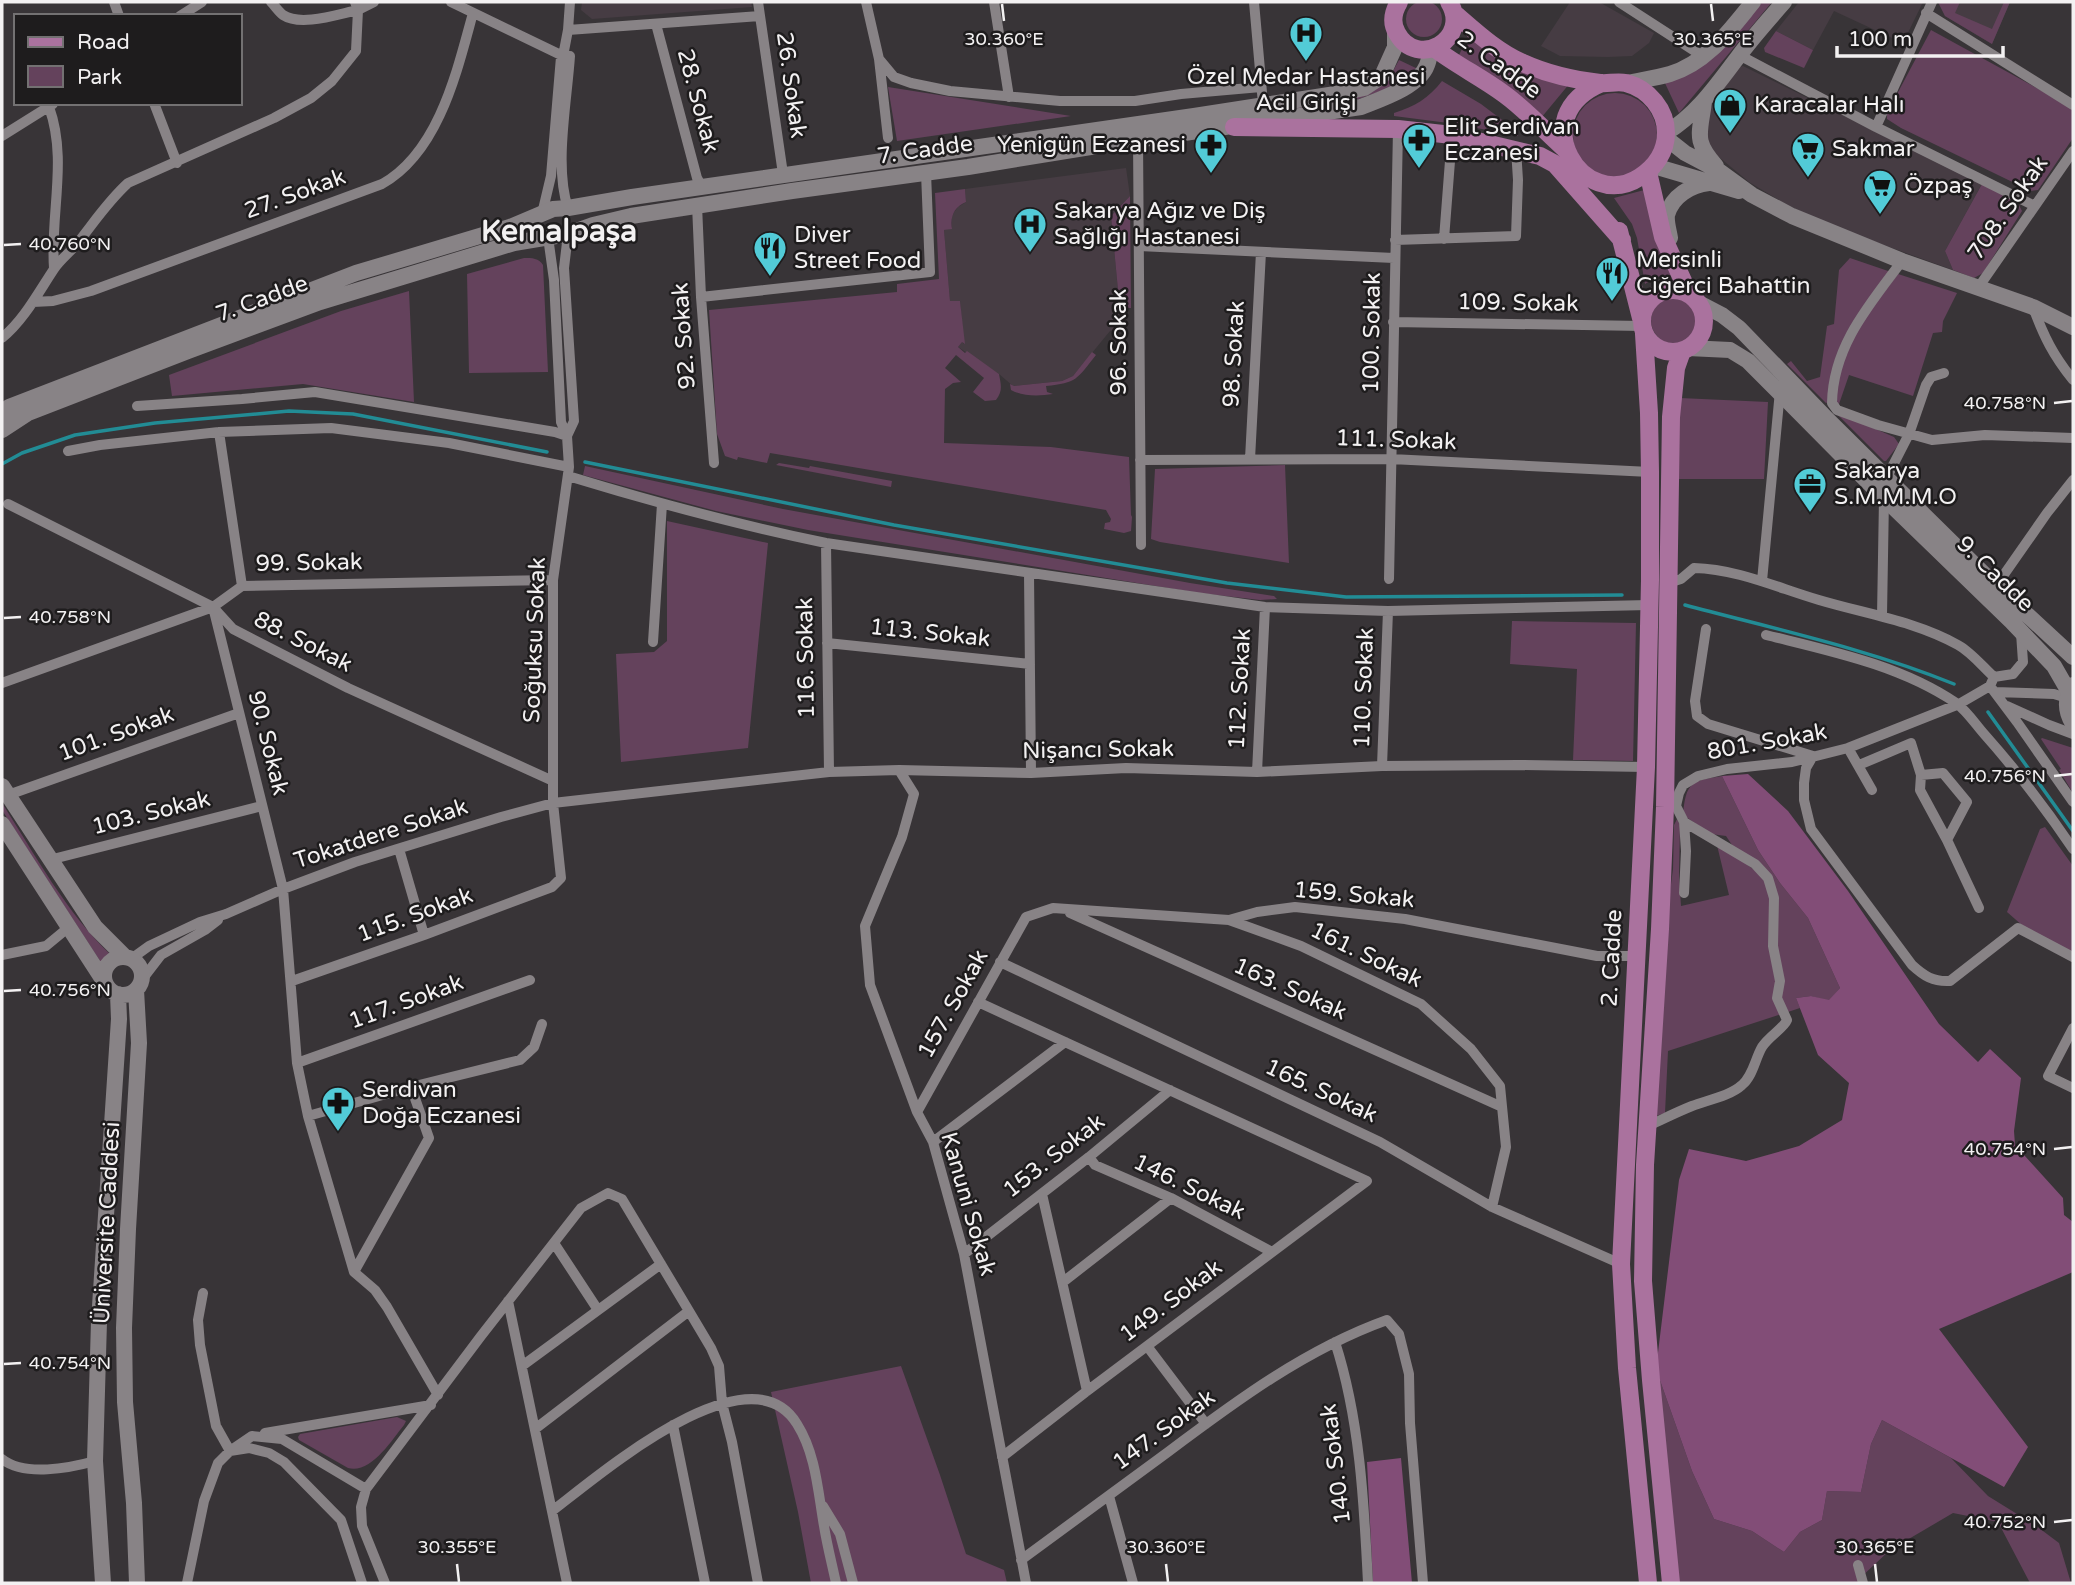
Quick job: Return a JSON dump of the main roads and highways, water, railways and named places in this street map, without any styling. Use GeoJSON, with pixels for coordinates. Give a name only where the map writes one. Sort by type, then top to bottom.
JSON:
{"type":"FeatureCollection","features":[{"type":"Feature","properties":{"kind":"main road"},"geometry":{"type":"LineString","coordinates":[[1627,83],[1650,96],[1659,107],[1666,136],[1661,156],[1651,169],[1636,180],[1608,184],[1582,173],[1572,162],[1566,149],[1564,121],[1578,97],[1602,83],[1627,83],[1673,74],[1704,57],[1753,2]]}},
{"type":"Feature","properties":{"kind":"main road"},"geometry":{"type":"LineString","coordinates":[[1666,136],[1704,102],[1784,2]]}},
{"type":"Feature","properties":{"kind":"main road"},"geometry":{"type":"LineString","coordinates":[[1433,49],[1451,34],[1454,27],[1452,7]]}},
{"type":"Feature","properties":{"kind":"main road","name":"2. Cadde"},"geometry":{"type":"LineString","coordinates":[[1452,7],[1487,41],[1520,62],[1551,74],[1602,83]]}},
{"type":"Feature","properties":{"kind":"main road","name":"2. Cadde"},"geometry":{"type":"LineString","coordinates":[[1395,11],[1398,36],[1410,47],[1419,50],[1433,49],[1486,81],[1566,149]]}},
{"type":"Feature","properties":{"kind":"main road","name":"7. Cadde"},"geometry":{"type":"LineString","coordinates":[[2,412],[356,273],[510,226],[553,209],[1195,116],[1364,88],[1382,76],[1389,63],[1395,47],[1395,11]]}},
{"type":"Feature","properties":{"kind":"main road","name":"7. Cadde"},"geometry":{"type":"LineString","coordinates":[[2,430],[28,412],[320,302],[514,243],[568,234],[631,215],[1361,107],[1399,91],[1416,79],[1427,68],[1433,49]]}},
{"type":"Feature","properties":{"kind":"main road"},"geometry":{"type":"LineString","coordinates":[[1704,102],[1699,138],[1715,177]]}},
{"type":"Feature","properties":{"kind":"main road"},"geometry":{"type":"LineString","coordinates":[[1234,127],[1398,129],[1452,135],[1516,149],[1555,164],[1622,240]]}},
{"type":"Feature","properties":{"kind":"main road"},"geometry":{"type":"LineString","coordinates":[[1666,136],[1715,177],[1804,221],[1902,261],[2033,307],[2073,327]]}},
{"type":"Feature","properties":{"kind":"main road"},"geometry":{"type":"LineString","coordinates":[[1651,169],[1715,177]]}},
{"type":"Feature","properties":{"kind":"main road"},"geometry":{"type":"LineString","coordinates":[[1651,169],[1663,237],[1702,311],[1704,322],[1696,341],[1685,350],[1664,351],[1649,342],[1642,326],[1644,308],[1650,299],[1669,290],[1679,290],[1693,298]]}},
{"type":"Feature","properties":{"kind":"main road","name":"2. Cadde"},"geometry":{"type":"LineString","coordinates":[[1582,173],[1607,208],[1622,240],[1642,326],[1649,413],[1646,767],[1621,1264],[1627,1368],[1648,1583]]}},
{"type":"Feature","properties":{"kind":"main road"},"geometry":{"type":"LineString","coordinates":[[1672,257],[1667,216],[1674,200],[1693,185],[1715,177]]}},
{"type":"Feature","properties":{"kind":"main road"},"geometry":{"type":"LineString","coordinates":[[568,208],[568,234]]}},
{"type":"Feature","properties":{"kind":"main road"},"geometry":{"type":"LineString","coordinates":[[542,214],[548,237]]}},
{"type":"Feature","properties":{"kind":"main road","name":"9. Cadde"},"geometry":{"type":"LineString","coordinates":[[1693,298],[1739,328],[1996,586],[2073,657]]}},
{"type":"Feature","properties":{"kind":"main road","name":"2. Cadde"},"geometry":{"type":"LineString","coordinates":[[1671,1583],[1643,1281],[1648,1126],[1670,807],[1668,583],[1671,417],[1676,368],[1685,350]]}},
{"type":"Feature","properties":{"kind":"main road","name":"9. Cadde"},"geometry":{"type":"LineString","coordinates":[[1685,350],[1730,350],[1748,361],[1780,391],[2054,666],[2070,692],[2067,708],[2073,724]]}},
{"type":"Feature","properties":{"kind":"main road"},"geometry":{"type":"LineString","coordinates":[[2,824],[108,988],[118,994],[128,994],[139,986],[139,966],[95,927],[5,791]]}},
{"type":"Feature","properties":{"kind":"main road"},"geometry":{"type":"LineString","coordinates":[[105,983],[108,964],[117,958],[128,958]]}},
{"type":"Feature","properties":{"kind":"main road","name":"Üniversite Caddesi"},"geometry":{"type":"LineString","coordinates":[[137,1583],[134,1503],[125,1402],[124,1328],[139,1043],[139,986]]}},
{"type":"Feature","properties":{"kind":"main road","name":"Üniversite Caddesi"},"geometry":{"type":"LineString","coordinates":[[103,1583],[95,1461],[99,1321],[119,1019],[118,994]]}},
{"type":"Feature","properties":{"kind":"waterway"},"geometry":{"type":"LineString","coordinates":[[2,464],[22,453],[75,435],[155,423],[289,411],[353,414],[547,452]]}},
{"type":"Feature","properties":{"kind":"waterway"},"geometry":{"type":"LineString","coordinates":[[585,462],[894,525],[1227,583],[1346,597],[1622,595]]}},
{"type":"Feature","properties":{"kind":"waterway"},"geometry":{"type":"LineString","coordinates":[[1685,605],[1855,650],[1954,684]]}},
{"type":"Feature","properties":{"kind":"waterway"},"geometry":{"type":"LineString","coordinates":[[1988,712],[2073,831]]}},
{"type":"Feature","properties":{"kind":"place","name":"Özel Medar Hastanesi Acil Girişi"},"geometry":{"type":"Point","coordinates":[1306,63]}},
{"type":"Feature","properties":{"kind":"place","name":"Karacalar Halı"},"geometry":{"type":"Point","coordinates":[1730,135]}},
{"type":"Feature","properties":{"kind":"place","name":"Elit Serdivan Eczanesi"},"geometry":{"type":"Point","coordinates":[1419,170]}},
{"type":"Feature","properties":{"kind":"place","name":"Yenigün Eczanesi"},"geometry":{"type":"Point","coordinates":[1211,175]}},
{"type":"Feature","properties":{"kind":"place","name":"Sakmar"},"geometry":{"type":"Point","coordinates":[1808,179]}},
{"type":"Feature","properties":{"kind":"place","name":"Özpaş"},"geometry":{"type":"Point","coordinates":[1880,216]}},
{"type":"Feature","properties":{"kind":"place","name":"Sakarya Ağız ve Diş Sağlığı Hastanesi"},"geometry":{"type":"Point","coordinates":[1030,254]}},
{"type":"Feature","properties":{"kind":"place","name":"Diver Street Food"},"geometry":{"type":"Point","coordinates":[770,278]}},
{"type":"Feature","properties":{"kind":"place","name":"Mersinli Ciğerci Bahattin"},"geometry":{"type":"Point","coordinates":[1612,303]}},
{"type":"Feature","properties":{"kind":"place","name":"Sakarya S.M.M.M.O"},"geometry":{"type":"Point","coordinates":[1810,514]}},
{"type":"Feature","properties":{"kind":"place","name":"Serdivan Doğa Eczanesi"},"geometry":{"type":"Point","coordinates":[338,1133]}},
{"type":"Feature","properties":{"kind":"district","name":"Kemalpaşa"},"geometry":{"type":"Point","coordinates":[559,231]}}]}
